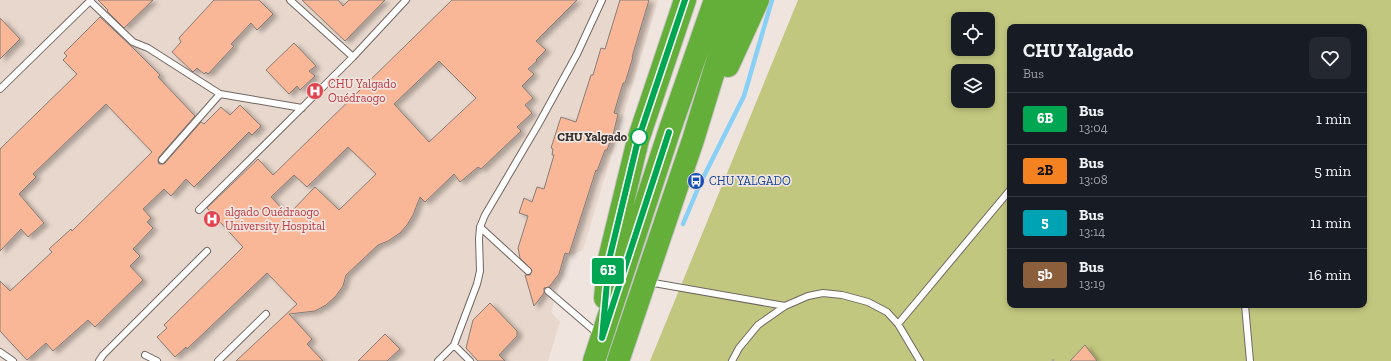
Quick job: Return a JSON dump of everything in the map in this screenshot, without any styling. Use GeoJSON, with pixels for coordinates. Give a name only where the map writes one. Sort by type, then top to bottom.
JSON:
{"type":"FeatureCollection","features":[{"type":"Feature","properties":{"kind":"highway"},"geometry":{"type":"LineString","coordinates":[[602,338],[609,260],[638,140],[685,0]]}},
{"type":"Feature","properties":{"kind":"highway"},"geometry":{"type":"LineString","coordinates":[[669,132],[704,0]]}},
{"type":"Feature","properties":{"kind":"highway"},"geometry":{"type":"LineString","coordinates":[[594,361],[669,132],[715,0]]}},
{"type":"Feature","properties":{"kind":"highway"},"geometry":{"type":"LineString","coordinates":[[618,361],[693,140],[736,0]]}},
{"type":"Feature","properties":{"kind":"highway"},"geometry":{"type":"LineString","coordinates":[[693,140],[758,0]]}},
{"type":"Feature","properties":{"kind":"lane"},"geometry":{"type":"LineString","coordinates":[[290,0],[353,57]]}},
{"type":"Feature","properties":{"kind":"lane"},"geometry":{"type":"LineString","coordinates":[[199,210],[353,57],[406,0]]}},
{"type":"Feature","properties":{"kind":"lane"},"geometry":{"type":"LineString","coordinates":[[438,361],[454,345],[478,278],[480,271],[480,227],[485,215],[538,125],[577,54],[602,0]]}},
{"type":"Feature","properties":{"kind":"lane"},"geometry":{"type":"LineString","coordinates":[[0,89],[91,1],[133,42],[148,48],[220,94],[302,108]]}},
{"type":"Feature","properties":{"kind":"lane"},"geometry":{"type":"LineString","coordinates":[[162,160],[220,94]]}},
{"type":"Feature","properties":{"kind":"lane"},"geometry":{"type":"LineString","coordinates":[[898,324],[1007,194]]}},
{"type":"Feature","properties":{"kind":"lane"},"geometry":{"type":"LineString","coordinates":[[480,227],[528,271]]}},
{"type":"Feature","properties":{"kind":"lane"},"geometry":{"type":"LineString","coordinates":[[99,361],[103,355],[207,251]]}},
{"type":"Feature","properties":{"kind":"lane"},"geometry":{"type":"LineString","coordinates":[[645,281],[785,306]]}},
{"type":"Feature","properties":{"kind":"lane"},"geometry":{"type":"LineString","coordinates":[[548,290],[602,338]]}},
{"type":"Feature","properties":{"kind":"lane"},"geometry":{"type":"LineString","coordinates":[[732,361],[739,348],[758,325],[785,306],[808,296],[823,293],[842,294],[868,302],[886,312],[898,324],[920,361]]}},
{"type":"Feature","properties":{"kind":"lane"},"geometry":{"type":"LineString","coordinates":[[1245,308],[1250,361]]}},
{"type":"Feature","properties":{"kind":"lane"},"geometry":{"type":"LineString","coordinates":[[218,361],[266,314]]}},
{"type":"Feature","properties":{"kind":"lane"},"geometry":{"type":"LineString","coordinates":[[454,345],[470,361]]}},
{"type":"Feature","properties":{"kind":"lane"},"geometry":{"type":"LineString","coordinates":[[0,352],[13,361]]}},
{"type":"Feature","properties":{"kind":"lane"},"geometry":{"type":"LineString","coordinates":[[145,355],[157,361]]}},
{"type":"Feature","properties":{"kind":"shaded area","name":"CHU Yalgado Ouédraogo"},"geometry":{"type":"Polygon","coordinates":[[[0,0],[658,0],[583,250],[569,256],[551,312],[560,322],[548,361],[0,361],[0,0]]]}},
{"type":"Feature","properties":{"kind":"green space"},"geometry":{"type":"Polygon","coordinates":[[[798,0],[1391,0],[1391,361],[650,361],[798,0]]]}},
{"type":"Feature","properties":{"kind":"building"},"geometry":{"type":"Polygon","coordinates":[[[98,0],[153,0],[124,28],[98,0]]]}},
{"type":"Feature","properties":{"kind":"building"},"geometry":{"type":"Polygon","coordinates":[[[214,0],[259,0],[273,14],[257,30],[251,23],[231,44],[234,46],[208,74],[206,72],[204,74],[197,68],[193,72],[172,52],[181,42],[179,38],[214,0]]]}},
{"type":"Feature","properties":{"kind":"building"},"geometry":{"type":"Polygon","coordinates":[[[302,0],[338,0],[343,6],[349,0],[385,0],[345,41],[302,0]]]}},
{"type":"Feature","properties":{"kind":"building"},"geometry":{"type":"Polygon","coordinates":[[[452,0],[577,0],[536,41],[546,50],[528,69],[534,74],[522,86],[533,98],[525,105],[532,113],[517,127],[521,131],[481,169],[478,167],[460,182],[454,174],[425,202],[420,197],[413,215],[407,225],[400,233],[388,241],[378,245],[346,275],[343,286],[335,297],[326,305],[315,311],[289,314],[312,339],[307,344],[323,361],[236,361],[297,304],[267,273],[187,349],[186,347],[175,357],[157,337],[167,328],[164,325],[243,247],[207,208],[258,159],[273,175],[452,0]],[[439,61],[394,104],[429,142],[476,98],[439,61]],[[348,147],[307,187],[294,175],[271,197],[288,215],[315,187],[339,210],[376,174],[348,147]]]}},
{"type":"Feature","properties":{"kind":"building"},"geometry":{"type":"Polygon","coordinates":[[[620,0],[649,0],[625,83],[623,83],[614,113],[618,114],[614,131],[607,150],[605,150],[597,171],[596,170],[569,254],[565,253],[559,274],[549,287],[544,288],[544,293],[534,306],[525,275],[530,275],[532,270],[520,258],[518,248],[528,216],[519,213],[524,198],[532,202],[537,187],[544,189],[554,155],[552,155],[553,149],[551,148],[561,117],[576,122],[601,48],[605,49],[620,0]]]}},
{"type":"Feature","properties":{"kind":"building"},"geometry":{"type":"Polygon","coordinates":[[[100,17],[160,75],[158,77],[195,116],[159,157],[159,164],[165,163],[201,122],[204,124],[221,107],[230,115],[240,105],[261,126],[252,135],[249,132],[194,187],[186,179],[171,196],[164,189],[143,209],[151,218],[147,222],[153,228],[133,249],[140,256],[130,266],[143,280],[95,327],[88,320],[53,351],[46,343],[27,360],[0,331],[0,281],[10,291],[52,252],[49,249],[71,229],[72,231],[152,152],[106,104],[33,174],[36,177],[19,194],[44,223],[28,237],[21,229],[0,251],[0,149],[77,74],[63,60],[67,56],[64,53],[100,17]]]}},
{"type":"Feature","properties":{"kind":"building"},"geometry":{"type":"Polygon","coordinates":[[[0,18],[20,39],[0,59],[0,18]]]}},
{"type":"Feature","properties":{"kind":"building"},"geometry":{"type":"Polygon","coordinates":[[[294,43],[316,66],[309,71],[315,76],[300,90],[297,86],[289,94],[266,70],[294,43]]]}},
{"type":"Feature","properties":{"kind":"building"},"geometry":{"type":"Polygon","coordinates":[[[490,303],[517,331],[517,336],[499,355],[505,361],[478,361],[466,348],[473,320],[490,303]]]}},
{"type":"Feature","properties":{"kind":"building"},"geometry":{"type":"Polygon","coordinates":[[[385,334],[400,349],[387,361],[358,361],[385,334]]]}},
{"type":"Feature","properties":{"kind":"building"},"geometry":{"type":"Polygon","coordinates":[[[1085,345],[1097,361],[1070,361],[1085,345]]]}},
{"type":"Feature","properties":{"kind":"waterway"},"geometry":{"type":"LineString","coordinates":[[683,224],[699,186],[744,96],[772,0]]}},
{"type":"Feature","properties":{"kind":"bus line","name":"6B"},"geometry":{"type":"LineString","coordinates":[[669,132],[602,338],[609,260],[638,140],[685,0]]}},
{"type":"Feature","properties":{"kind":"place","name":"CHU Yalgado Ouédraogo"},"geometry":{"type":"Point","coordinates":[315,91]}},
{"type":"Feature","properties":{"kind":"place","name":"CHU Yalgado"},"geometry":{"type":"Point","coordinates":[639,137]}},
{"type":"Feature","properties":{"kind":"place","name":"CHU YALGADO"},"geometry":{"type":"Point","coordinates":[696,181]}},
{"type":"Feature","properties":{"kind":"place","name":"algado Ouédraogo University Hospital"},"geometry":{"type":"Point","coordinates":[212,219]}}]}
